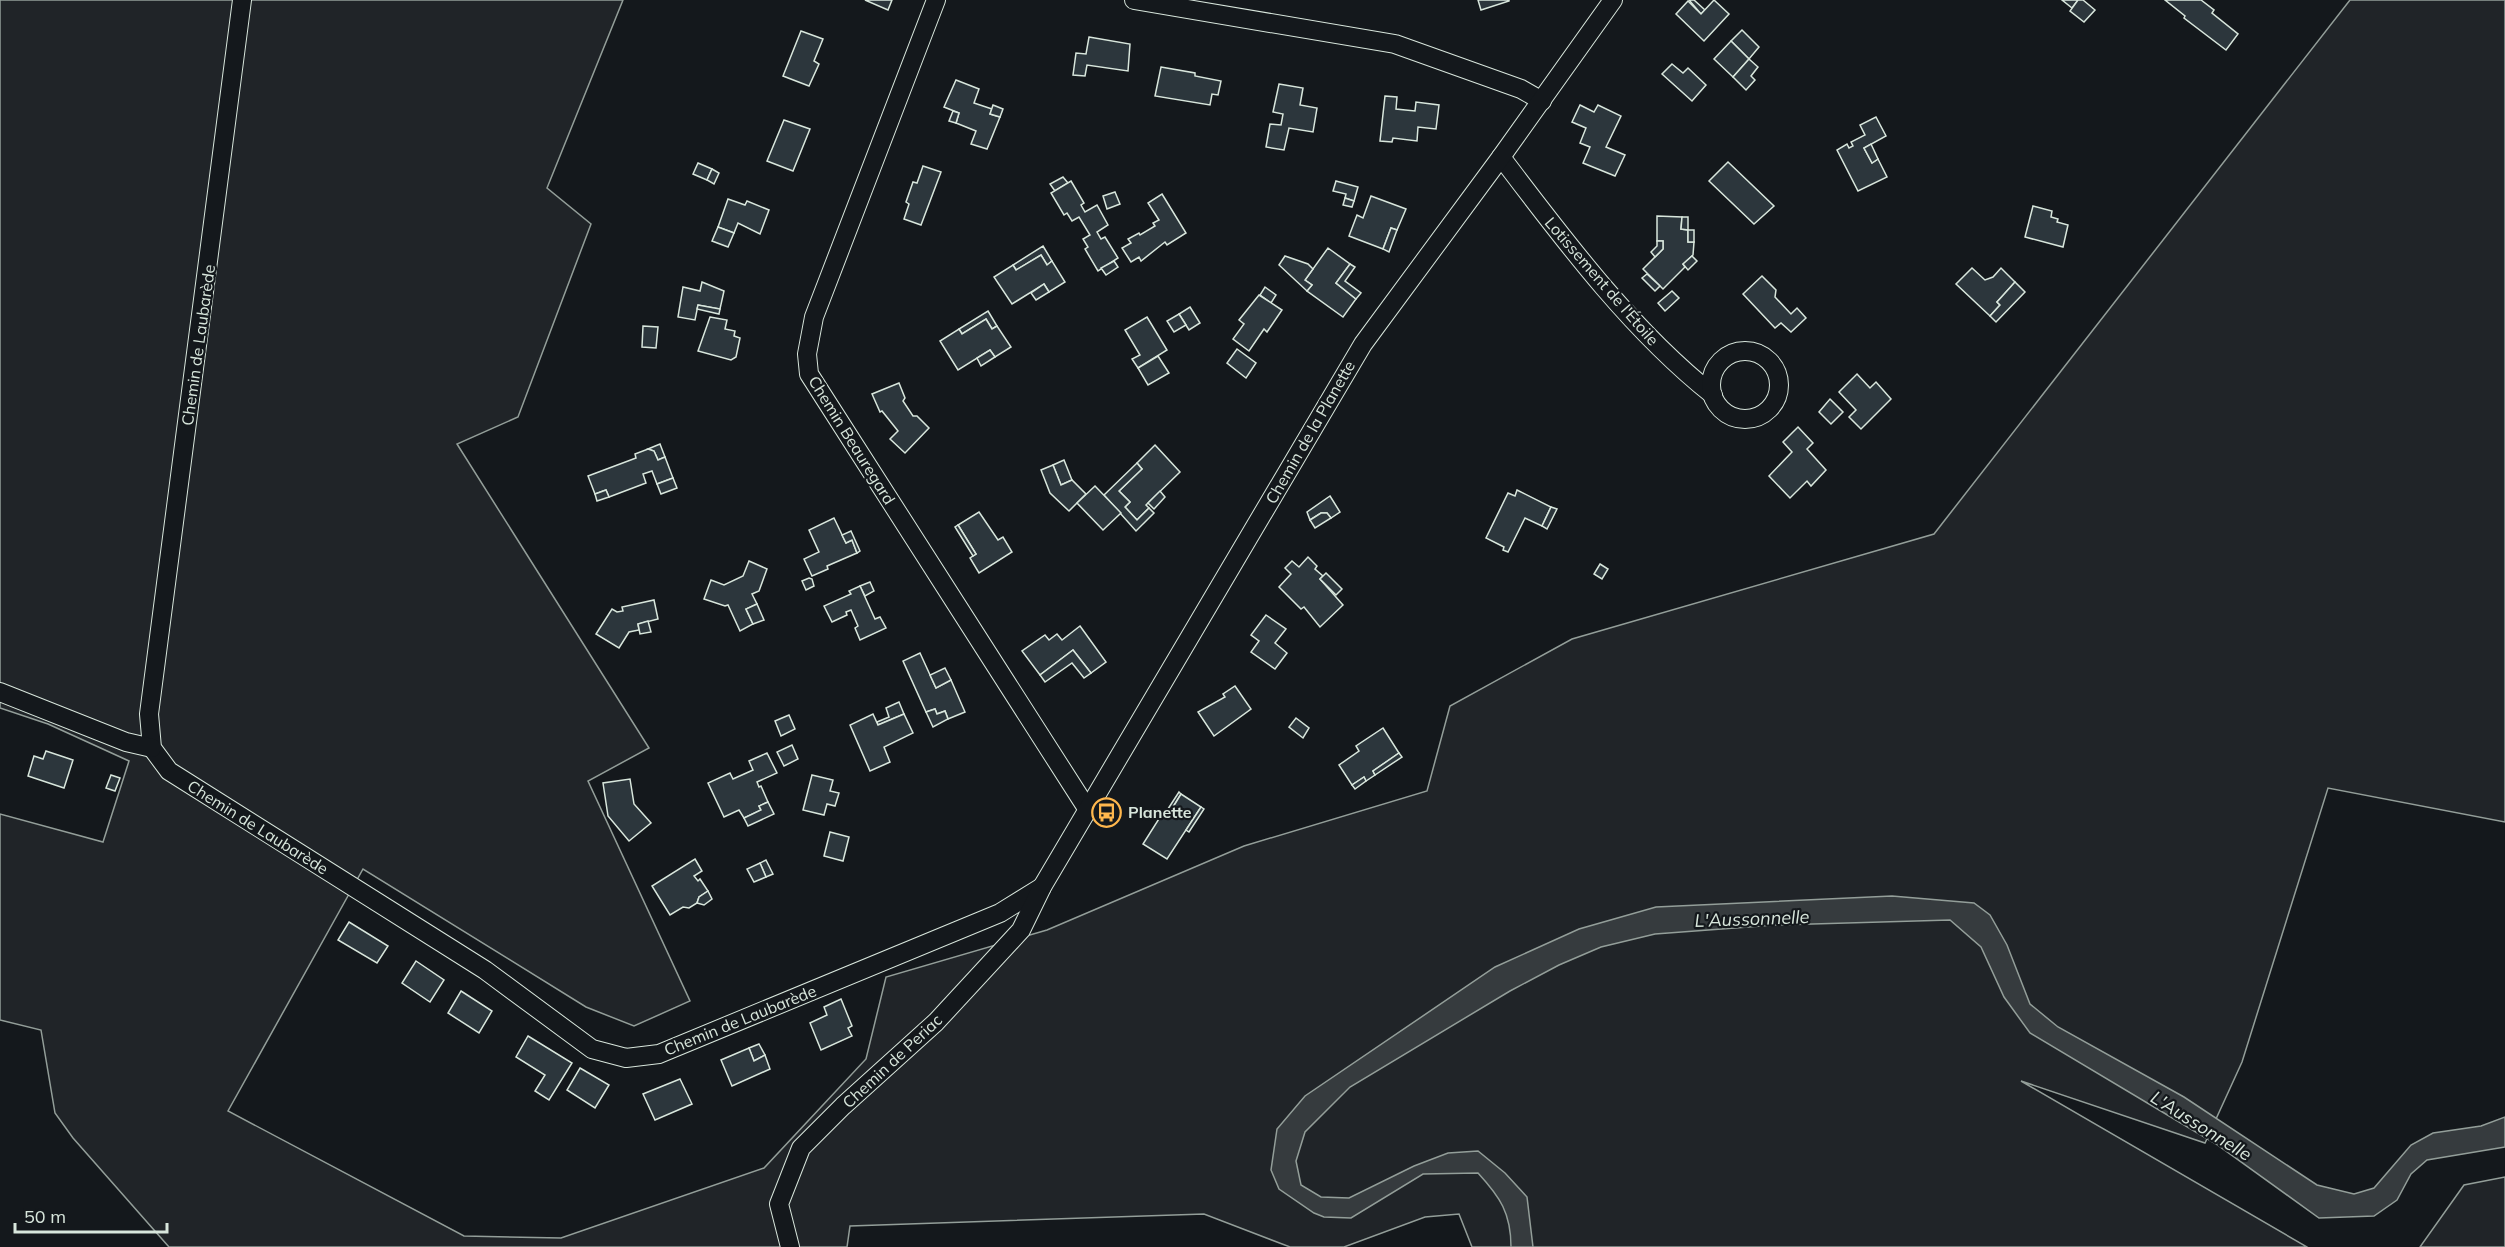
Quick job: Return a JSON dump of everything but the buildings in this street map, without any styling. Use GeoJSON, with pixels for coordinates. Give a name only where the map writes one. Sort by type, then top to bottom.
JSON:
{"type":"FeatureCollection","features":[{"type":"Feature","properties":{"kind":"street","name":"Chemin de Laubarède"},"geometry":{"type":"LineString","coordinates":[[242,0],[149,714],[152,748],[169,771],[485,970],[592,1049],[626,1058],[659,1054],[670,1050],[1000,913],[1041,887]]}},
{"type":"Feature","properties":{"kind":"street","name":"Chemin Beauregard"},"geometry":{"type":"LineString","coordinates":[[936,0],[814,317],[807,354],[809,374],[1088,810]]}},
{"type":"Feature","properties":{"kind":"street"},"geometry":{"type":"LineString","coordinates":[[1134,0],[1395,44],[1521,89],[1542,101]]}},
{"type":"Feature","properties":{"kind":"street","name":"Chemin de la Planette"},"geometry":{"type":"LineString","coordinates":[[1041,887],[1362,344],[1542,101],[1613,0]]}},
{"type":"Feature","properties":{"kind":"street","name":"Lotissement de l'Étoile"},"geometry":{"type":"LineString","coordinates":[[1501,157],[1576,254],[1676,366],[1713,395]]}},
{"type":"Feature","properties":{"kind":"street"},"geometry":{"type":"LineString","coordinates":[[0,692],[126,742],[152,748]]}},
{"type":"Feature","properties":{"kind":"street","name":"Chemin de Periac"},"geometry":{"type":"LineString","coordinates":[[790,1247],[779,1204],[801,1148],[843,1106],[936,1022],[1021,930],[1041,887]]}},
{"type":"Feature","properties":{"kind":"shaded area"},"geometry":{"type":"Polygon","coordinates":[[[0,0],[623,0],[547,188],[591,224],[518,417],[457,444],[649,748],[588,781],[690,1001],[634,1026],[586,1007],[363,869],[228,1111],[464,1236],[561,1238],[764,1168],[866,1059],[886,977],[1047,930],[1244,846],[1427,791],[1450,706],[1572,639],[1934,534],[2350,0],[2505,0],[2505,822],[2328,788],[2242,1062],[2205,1143],[2021,1081],[2307,1247],[1472,1247],[1459,1214],[1425,1217],[1344,1247],[1290,1247],[1204,1214],[850,1226],[847,1247],[169,1247],[73,1138],[55,1113],[41,1030],[0,1020],[0,814],[103,842],[129,761],[48,724],[0,708],[0,0]]]}},
{"type":"Feature","properties":{"kind":"shaded area"},"geometry":{"type":"Polygon","coordinates":[[[2505,1177],[2505,1247],[2420,1247],[2464,1185],[2505,1177]]]}},
{"type":"Feature","properties":{"kind":"water","name":"L'Aussonnelle"},"geometry":{"type":"Polygon","coordinates":[[[1892,896],[1974,903],[1990,915],[2007,945],[2030,1004],[2058,1027],[2184,1097],[2317,1185],[2354,1194],[2374,1188],[2411,1145],[2433,1133],[2481,1126],[2505,1117],[2505,1147],[2427,1160],[2411,1174],[2397,1200],[2374,1216],[2319,1218],[2216,1144],[2030,1033],[2004,997],[1981,947],[1950,920],[1775,925],[1655,934],[1601,947],[1559,965],[1510,991],[1350,1087],[1305,1132],[1296,1161],[1301,1185],[1321,1197],[1349,1198],[1414,1166],[1448,1153],[1478,1151],[1505,1173],[1527,1197],[1533,1247],[1511,1247],[1509,1224],[1503,1206],[1478,1173],[1423,1174],[1351,1218],[1324,1217],[1314,1213],[1279,1189],[1271,1170],[1277,1129],[1305,1096],[1495,967],[1579,929],[1656,907],[1892,896]]]}},
{"type":"Feature","properties":{"kind":"place","name":"Planette"},"geometry":{"type":"Point","coordinates":[1107,812]}}]}
